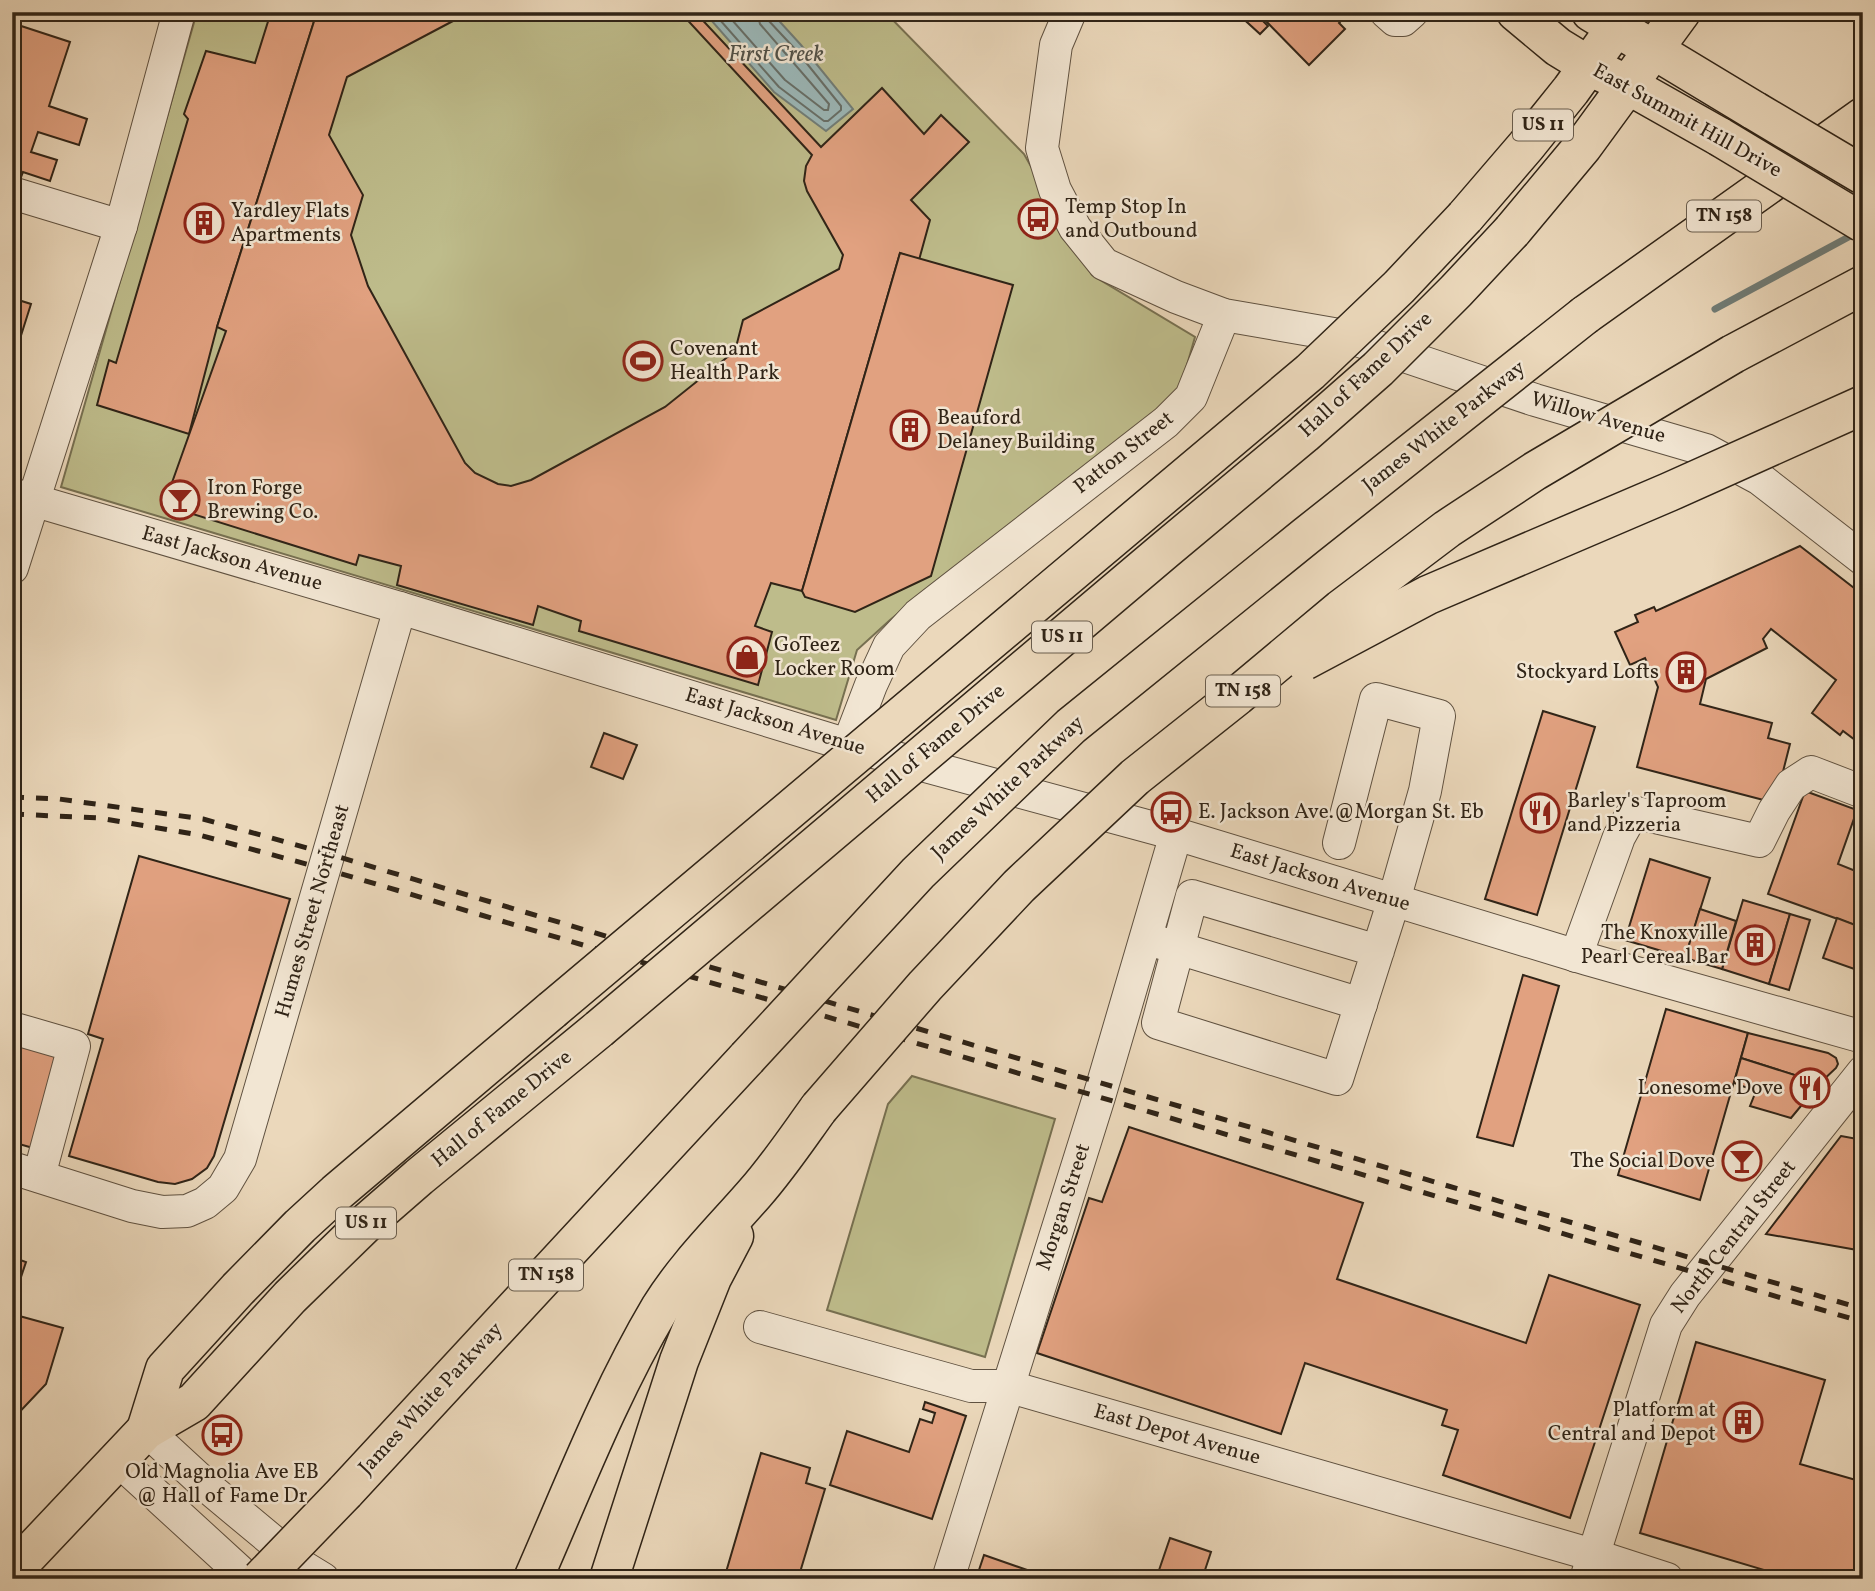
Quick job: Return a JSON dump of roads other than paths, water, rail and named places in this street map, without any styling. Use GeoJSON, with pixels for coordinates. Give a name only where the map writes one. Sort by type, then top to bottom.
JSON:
{"type":"FeatureCollection","features":[{"type":"Feature","properties":{"kind":"main road","name":"East Summit Hill Drive"},"geometry":{"type":"LineString","coordinates":[[1516,12],[1558,47],[1589,66],[1720,137],[1863,223]]}},
{"type":"Feature","properties":{"kind":"main road","name":"Hall of Fame Drive"},"geometry":{"type":"LineString","coordinates":[[12,1572],[146,1430],[194,1402],[290,1297],[365,1224],[600,1029],[1322,418],[1388,359],[1512,231],[1583,146],[1681,12]]}},
{"type":"Feature","properties":{"kind":"main road","name":"Hall of Fame Drive"},"geometry":{"type":"LineString","coordinates":[[146,1430],[165,1369],[237,1289],[336,1193],[1310,372],[1399,287],[1527,146],[1589,66],[1611,17]]}},
{"type":"Feature","properties":{"kind":"main road"},"geometry":{"type":"LineString","coordinates":[[1611,17],[1655,50],[1863,175]]}},
{"type":"Feature","properties":{"kind":"main road","name":"James White Parkway"},"geometry":{"type":"LineString","coordinates":[[261,1579],[345,1492],[918,873],[1071,726],[1316,527],[1585,315],[1863,117]]}},
{"type":"Feature","properties":{"kind":"main road","name":"TN 158"},"geometry":{"type":"LineString","coordinates":[[757,1191],[819,1108],[925,986],[1019,886],[1135,777],[1341,609],[1447,529],[1535,471],[1734,355],[1863,285]]}},
{"type":"Feature","properties":{"kind":"main road"},"geometry":{"type":"LineString","coordinates":[[1237,696],[1428,595],[1863,405]]}},
{"type":"Feature","properties":{"kind":"main road"},"geometry":{"type":"LineString","coordinates":[[533,1579],[594,1438],[660,1308],[690,1265],[757,1191]]}},
{"type":"Feature","properties":{"kind":"main road"},"geometry":{"type":"LineString","coordinates":[[609,1579],[678,1361],[712,1278],[757,1191]]}},
{"type":"Feature","properties":{"kind":"street"},"geometry":{"type":"LineString","coordinates":[[12,568],[22,497],[121,226],[180,12]]}},
{"type":"Feature","properties":{"kind":"street"},"geometry":{"type":"LineString","coordinates":[[1070,12],[1056,45],[1042,148],[1055,190],[1075,228],[1104,264],[1176,297],[1224,315]]}},
{"type":"Feature","properties":{"kind":"street"},"geometry":{"type":"LineString","coordinates":[[1386,12],[1395,20],[1403,20],[1412,12]]}},
{"type":"Feature","properties":{"kind":"street"},"geometry":{"type":"LineString","coordinates":[[12,193],[121,226]]}},
{"type":"Feature","properties":{"kind":"street","name":"Willow Avenue"},"geometry":{"type":"LineString","coordinates":[[1224,315],[1345,336],[1535,400],[1706,450],[1760,479],[1863,559]]}},
{"type":"Feature","properties":{"kind":"street","name":"Patton Street"},"geometry":{"type":"LineString","coordinates":[[848,745],[889,646],[918,615],[1166,422],[1191,397],[1224,315]]}},
{"type":"Feature","properties":{"kind":"street","name":"East Jackson Avenue"},"geometry":{"type":"LineString","coordinates":[[22,497],[400,608],[848,745],[1176,834],[1576,956],[1863,1037]]}},
{"type":"Feature","properties":{"kind":"street","name":"Humes Street Northeast"},"geometry":{"type":"LineString","coordinates":[[25,1172],[132,1206],[162,1212],[187,1211],[205,1203],[223,1188],[240,1159],[400,608]]}},
{"type":"Feature","properties":{"kind":"street"},"geometry":{"type":"LineString","coordinates":[[1339,843],[1376,699],[1439,716],[1425,791],[1394,900],[1378,951],[1337,1079],[1158,1023],[1192,896],[1378,951]]}},
{"type":"Feature","properties":{"kind":"street"},"geometry":{"type":"LineString","coordinates":[[1576,956],[1619,837],[1633,812],[1759,841],[1791,785],[1811,772],[1863,792]]}},
{"type":"Feature","properties":{"kind":"street","name":"Morgan Street"},"geometry":{"type":"LineString","coordinates":[[948,1579],[1099,1097],[1176,834]]}},
{"type":"Feature","properties":{"kind":"street"},"geometry":{"type":"LineString","coordinates":[[1146,938],[1361,1004]]}},
{"type":"Feature","properties":{"kind":"street"},"geometry":{"type":"LineString","coordinates":[[12,1028],[74,1046],[25,1172]]}},
{"type":"Feature","properties":{"kind":"street","name":"North Central Street"},"geometry":{"type":"LineString","coordinates":[[1589,1567],[1666,1325],[1685,1295],[1863,1072]]}},
{"type":"Feature","properties":{"kind":"street","name":"East Depot Avenue"},"geometry":{"type":"LineString","coordinates":[[760,1327],[971,1386],[1007,1386],[1589,1567],[1667,1579]]}},
{"type":"Feature","properties":{"kind":"street"},"geometry":{"type":"LineString","coordinates":[[146,1430],[220,1497],[305,1568],[323,1579]]}},
{"type":"Feature","properties":{"kind":"street"},"geometry":{"type":"LineString","coordinates":[[118,1460],[248,1579]]}},
{"type":"Feature","properties":{"kind":"water","name":"First Creek"},"geometry":{"type":"Polygon","coordinates":[[[704,12],[771,12],[853,109],[826,131],[774,92],[704,12]]]}},
{"type":"Feature","properties":{"kind":"waterway"},"geometry":{"type":"LineString","coordinates":[[1715,309],[1856,233]]}},
{"type":"Feature","properties":{"kind":"railway"},"geometry":{"type":"LineString","coordinates":[[12,797],[59,799],[203,819],[329,854],[1863,1309]]}},
{"type":"Feature","properties":{"kind":"railway"},"geometry":{"type":"LineString","coordinates":[[12,814],[99,818],[199,835],[325,869],[1863,1322]]}},
{"type":"Feature","properties":{"kind":"place","name":"Temp Stop In and Outbound"},"geometry":{"type":"Point","coordinates":[1038,219]}},
{"type":"Feature","properties":{"kind":"place","name":"Yardley Flats Apartments"},"geometry":{"type":"Point","coordinates":[204,223]}},
{"type":"Feature","properties":{"kind":"place","name":"Covenant Health Park"},"geometry":{"type":"Point","coordinates":[643,361]}},
{"type":"Feature","properties":{"kind":"place","name":"Beauford Delaney Building"},"geometry":{"type":"Point","coordinates":[910,430]}},
{"type":"Feature","properties":{"kind":"place","name":"Iron Forge Brewing Co."},"geometry":{"type":"Point","coordinates":[180,500]}},
{"type":"Feature","properties":{"kind":"place","name":"GoTeez Locker Room"},"geometry":{"type":"Point","coordinates":[747,657]}},
{"type":"Feature","properties":{"kind":"place","name":"Stockyard Lofts"},"geometry":{"type":"Point","coordinates":[1686,672]}},
{"type":"Feature","properties":{"kind":"place","name":"E. Jackson Ave.@Morgan St. Eb"},"geometry":{"type":"Point","coordinates":[1171,812]}},
{"type":"Feature","properties":{"kind":"place","name":"Barley's Taproom and Pizzeria"},"geometry":{"type":"Point","coordinates":[1540,813]}},
{"type":"Feature","properties":{"kind":"place","name":"The Knoxville Pearl Cereal Bar"},"geometry":{"type":"Point","coordinates":[1755,945]}},
{"type":"Feature","properties":{"kind":"place","name":"Lonesome Dove"},"geometry":{"type":"Point","coordinates":[1810,1088]}},
{"type":"Feature","properties":{"kind":"place","name":"The Social Dove"},"geometry":{"type":"Point","coordinates":[1742,1161]}},
{"type":"Feature","properties":{"kind":"place","name":"Platform at Central and Depot"},"geometry":{"type":"Point","coordinates":[1743,1422]}},
{"type":"Feature","properties":{"kind":"place","name":"Old Magnolia Ave EB @ Hall of Fame Dr"},"geometry":{"type":"Point","coordinates":[222,1435]}}]}
